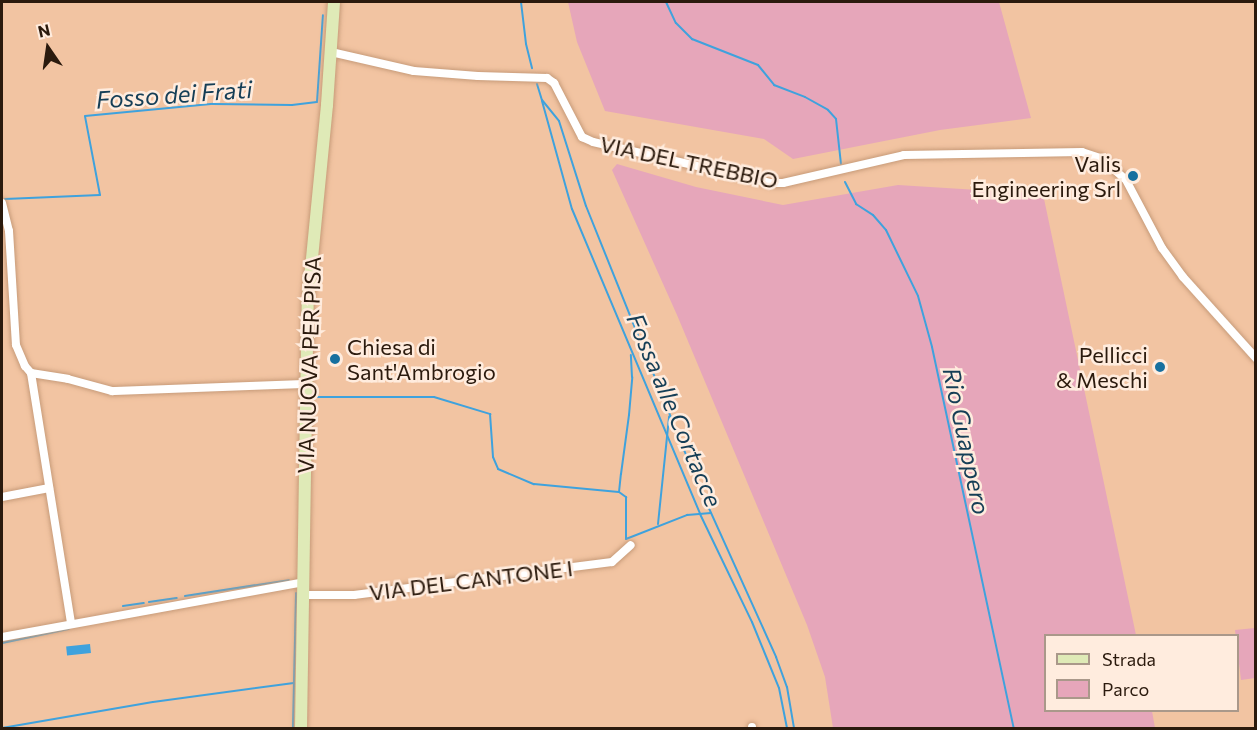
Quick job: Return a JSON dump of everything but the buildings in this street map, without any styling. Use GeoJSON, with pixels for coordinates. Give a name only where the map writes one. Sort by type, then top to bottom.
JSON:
{"type":"FeatureCollection","features":[{"type":"Feature","properties":{"kind":"main road","name":"VIA NUOVA PER PISA"},"geometry":{"type":"LineString","coordinates":[[301,729],[308,299],[334,2]]}},
{"type":"Feature","properties":{"kind":"street","name":"VIA DEL TREBBIO"},"geometry":{"type":"LineString","coordinates":[[331,52],[414,71],[547,78],[554,83],[582,137],[634,152],[770,183],[783,183],[904,155],[1082,152],[1101,158],[1126,180],[1162,248],[1183,277],[1256,358]]}},
{"type":"Feature","properties":{"kind":"street"},"geometry":{"type":"LineString","coordinates":[[2,203],[9,231],[16,345],[24,366],[31,373],[71,623]]}},
{"type":"Feature","properties":{"kind":"street"},"geometry":{"type":"LineString","coordinates":[[31,373],[69,379],[112,391],[306,384]]}},
{"type":"Feature","properties":{"kind":"street"},"geometry":{"type":"LineString","coordinates":[[2,497],[50,488]]}},
{"type":"Feature","properties":{"kind":"street","name":"VIA DEL CANTONE I"},"geometry":{"type":"LineString","coordinates":[[304,595],[354,595],[612,562],[630,545]]}},
{"type":"Feature","properties":{"kind":"street"},"geometry":{"type":"LineString","coordinates":[[2,637],[304,582]]}},
{"type":"Feature","properties":{"kind":"green space"},"geometry":{"type":"Polygon","coordinates":[[[568,2],[999,2],[1031,118],[940,130],[793,159],[764,139],[605,111],[577,42],[568,2]]]}},
{"type":"Feature","properties":{"kind":"green space"},"geometry":{"type":"Polygon","coordinates":[[[617,164],[696,187],[783,205],[898,185],[1043,194],[1136,634],[1044,634],[1044,712],[1152,712],[1155,728],[833,728],[825,677],[807,625],[677,315],[612,170],[617,164]]]}},
{"type":"Feature","properties":{"kind":"green space"},"geometry":{"type":"Polygon","coordinates":[[[1255,628],[1255,678],[1241,680],[1239,634],[1235,634],[1235,630],[1255,628]]]}},
{"type":"Feature","properties":{"kind":"water"},"geometry":{"type":"Polygon","coordinates":[[[90,644],[91,653],[67,655],[66,647],[90,644]]]}},
{"type":"Feature","properties":{"kind":"waterway"},"geometry":{"type":"LineString","coordinates":[[521,2],[526,44],[532,68]]}},
{"type":"Feature","properties":{"kind":"waterway","name":"Rio Guappero"},"geometry":{"type":"LineString","coordinates":[[666,2],[676,23],[692,39],[758,65],[774,85],[805,97],[828,110],[836,119],[841,164]]}},
{"type":"Feature","properties":{"kind":"waterway","name":"Fosso dei Frati"},"geometry":{"type":"LineString","coordinates":[[5,199],[100,195],[85,116],[213,104],[292,105],[317,102],[323,15]]}},
{"type":"Feature","properties":{"kind":"waterway"},"geometry":{"type":"LineString","coordinates":[[537,84],[542,100],[559,121],[586,206],[698,484],[776,657],[787,687],[794,728]]}},
{"type":"Feature","properties":{"kind":"waterway","name":"Fossa alle Cortacce"},"geometry":{"type":"LineString","coordinates":[[542,101],[572,209],[700,514],[752,622],[779,688],[787,728]]}},
{"type":"Feature","properties":{"kind":"waterway","name":"Rio Guappero"},"geometry":{"type":"LineString","coordinates":[[845,182],[856,204],[873,215],[886,230],[918,296],[932,347],[1014,728]]}},
{"type":"Feature","properties":{"kind":"waterway"},"geometry":{"type":"LineString","coordinates":[[621,474],[629,415],[631,355]]}},
{"type":"Feature","properties":{"kind":"waterway"},"geometry":{"type":"LineString","coordinates":[[315,397],[434,397],[490,414],[493,457],[498,469],[534,484],[619,492],[626,497],[626,539],[687,515],[711,513]]}},
{"type":"Feature","properties":{"kind":"waterway"},"geometry":{"type":"LineString","coordinates":[[658,524],[669,417]]}},
{"type":"Feature","properties":{"kind":"waterway"},"geometry":{"type":"LineString","coordinates":[[619,492],[621,474]]}},
{"type":"Feature","properties":{"kind":"waterway"},"geometry":{"type":"LineString","coordinates":[[185,596],[289,580]]}},
{"type":"Feature","properties":{"kind":"waterway"},"geometry":{"type":"LineString","coordinates":[[293,728],[296,593]]}},
{"type":"Feature","properties":{"kind":"waterway"},"geometry":{"type":"LineString","coordinates":[[149,602],[177,598]]}},
{"type":"Feature","properties":{"kind":"waterway"},"geometry":{"type":"LineString","coordinates":[[123,606],[144,603]]}},
{"type":"Feature","properties":{"kind":"waterway"},"geometry":{"type":"LineString","coordinates":[[2,643],[69,629]]}},
{"type":"Feature","properties":{"kind":"waterway"},"geometry":{"type":"LineString","coordinates":[[2,728],[153,702],[294,683]]}},
{"type":"Feature","properties":{"kind":"place","name":"Valis Engineering Srl"},"geometry":{"type":"Point","coordinates":[1133,176]}},
{"type":"Feature","properties":{"kind":"place","name":"Chiesa di Sant'Ambrogio"},"geometry":{"type":"Point","coordinates":[335,359]}},
{"type":"Feature","properties":{"kind":"place","name":"Pellicci & Meschi"},"geometry":{"type":"Point","coordinates":[1160,367]}}]}
